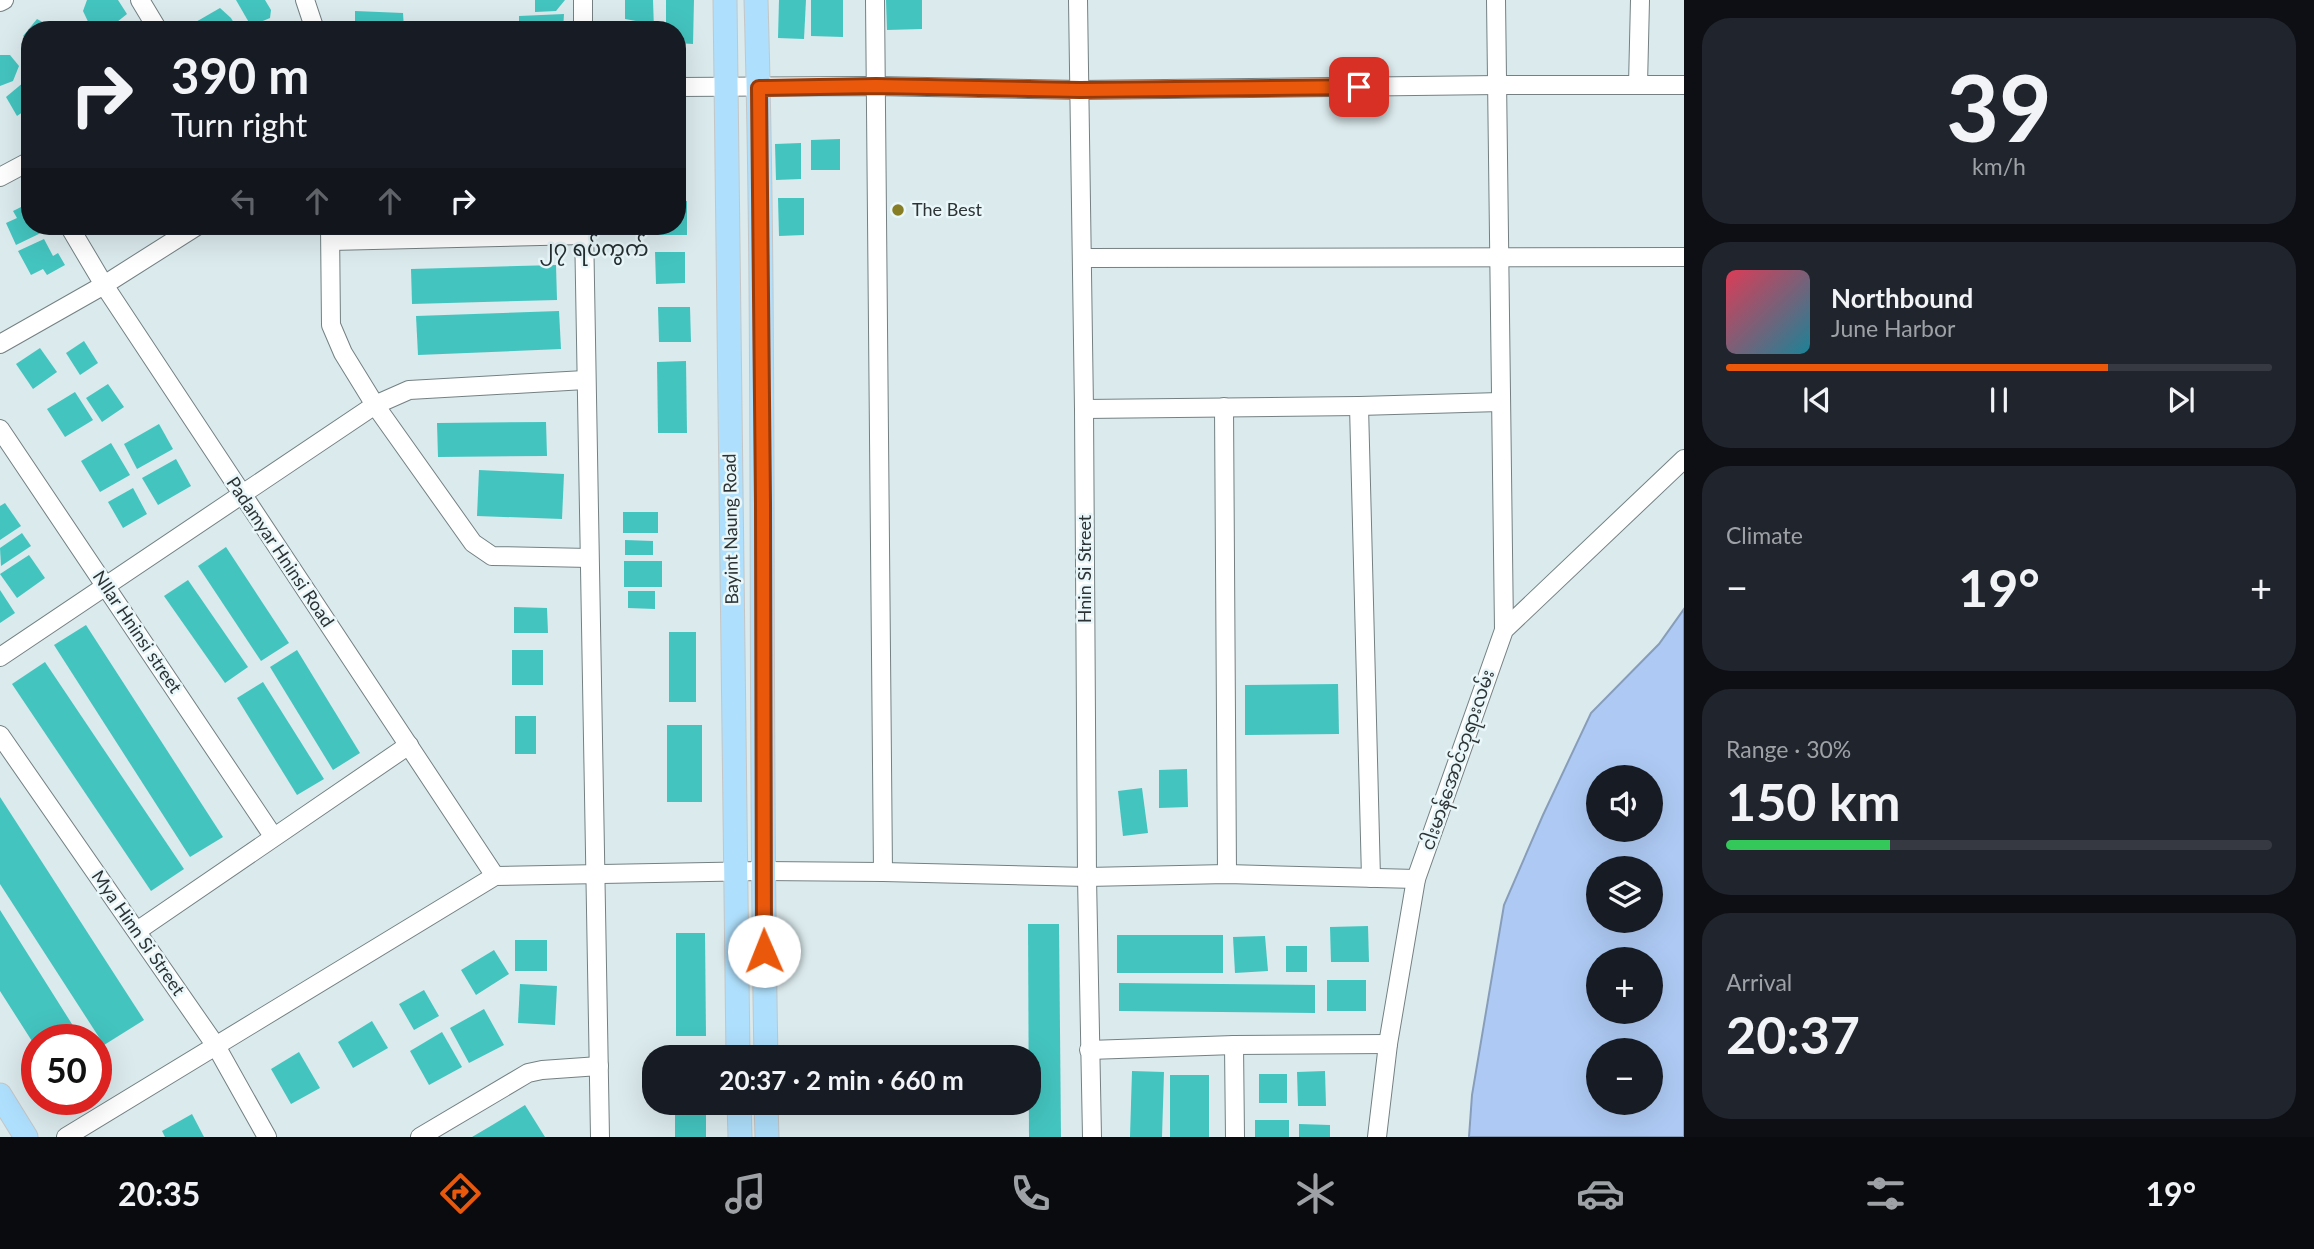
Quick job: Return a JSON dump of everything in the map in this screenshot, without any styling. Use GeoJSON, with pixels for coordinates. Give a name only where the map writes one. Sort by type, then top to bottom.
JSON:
{"type":"FeatureCollection","features":[{"type":"Feature","properties":{"kind":"main road","name":"Bayint Naung Road"},"geometry":{"type":"LineString","coordinates":[[725,0],[738,1045]]}},
{"type":"Feature","properties":{"kind":"main road","name":"Bayint Naung Road"},"geometry":{"type":"LineString","coordinates":[[756,0],[763,435],[762,871],[766,1045]]}},
{"type":"Feature","properties":{"kind":"main road"},"geometry":{"type":"LineString","coordinates":[[730,434],[763,435]]}},
{"type":"Feature","properties":{"kind":"main road"},"geometry":{"type":"LineString","coordinates":[[0,1095],[26,1137]]}},
{"type":"Feature","properties":{"kind":"main road"},"geometry":{"type":"LineString","coordinates":[[739,1115],[740,1137]]}},
{"type":"Feature","properties":{"kind":"main road"},"geometry":{"type":"LineString","coordinates":[[766,1115],[767,1137]]}},
{"type":"Feature","properties":{"kind":"street"},"geometry":{"type":"LineString","coordinates":[[140,0],[153,21]]}},
{"type":"Feature","properties":{"kind":"street"},"geometry":{"type":"LineString","coordinates":[[305,0],[312,21]]}},
{"type":"Feature","properties":{"kind":"street"},"geometry":{"type":"LineString","coordinates":[[583,0],[583,21]]}},
{"type":"Feature","properties":{"kind":"street"},"geometry":{"type":"LineString","coordinates":[[875,0],[883,872]]}},
{"type":"Feature","properties":{"kind":"street","name":"Hnin Si Street"},"geometry":{"type":"LineString","coordinates":[[1078,0],[1092,1137]]}},
{"type":"Feature","properties":{"kind":"street"},"geometry":{"type":"LineString","coordinates":[[1496,0],[1504,630]]}},
{"type":"Feature","properties":{"kind":"street"},"geometry":{"type":"LineString","coordinates":[[1638,85],[1640,0]]}},
{"type":"Feature","properties":{"kind":"street"},"geometry":{"type":"LineString","coordinates":[[686,86],[1080,90],[1684,85]]}},
{"type":"Feature","properties":{"kind":"street"},"geometry":{"type":"LineString","coordinates":[[0,177],[21,166]]}},
{"type":"Feature","properties":{"kind":"street","name":"Padamyar Hninsi Road"},"geometry":{"type":"LineString","coordinates":[[74,235],[103,285],[495,876]]}},
{"type":"Feature","properties":{"kind":"street"},"geometry":{"type":"LineString","coordinates":[[0,344],[103,285],[183,235]]}},
{"type":"Feature","properties":{"kind":"street"},"geometry":{"type":"LineString","coordinates":[[331,235],[331,326],[343,353],[375,405],[473,543],[492,556],[589,558]]}},
{"type":"Feature","properties":{"kind":"street"},"geometry":{"type":"LineString","coordinates":[[584,235],[600,1137]]}},
{"type":"Feature","properties":{"kind":"street"},"geometry":{"type":"LineString","coordinates":[[1082,258],[1684,257]]}},
{"type":"Feature","properties":{"kind":"street"},"geometry":{"type":"LineString","coordinates":[[0,657],[375,405],[409,390],[585,380]]}},
{"type":"Feature","properties":{"kind":"street"},"geometry":{"type":"LineString","coordinates":[[1084,409],[1500,402]]}},
{"type":"Feature","properties":{"kind":"street"},"geometry":{"type":"LineString","coordinates":[[1359,406],[1371,878]]}},
{"type":"Feature","properties":{"kind":"street"},"geometry":{"type":"LineString","coordinates":[[1224,407],[1227,874]]}},
{"type":"Feature","properties":{"kind":"street","name":"NIlar Hninsi street"},"geometry":{"type":"LineString","coordinates":[[0,429],[274,836]]}},
{"type":"Feature","properties":{"kind":"street","name":"ငါးမာန်အောင်ဘုရားလမ်း"},"geometry":{"type":"LineString","coordinates":[[1377,1137],[1388,1044],[1416,879],[1504,630],[1684,459]]}},
{"type":"Feature","properties":{"kind":"street","name":"Mya Hinn Si Street"},"geometry":{"type":"LineString","coordinates":[[0,735],[216,1046],[267,1137]]}},
{"type":"Feature","properties":{"kind":"street"},"geometry":{"type":"LineString","coordinates":[[137,931],[409,745]]}},
{"type":"Feature","properties":{"kind":"street"},"geometry":{"type":"LineString","coordinates":[[66,1137],[495,876],[762,871],[1087,877],[1227,874],[1416,879]]}},
{"type":"Feature","properties":{"kind":"street"},"geometry":{"type":"LineString","coordinates":[[1089,1050],[1388,1044]]}},
{"type":"Feature","properties":{"kind":"street"},"geometry":{"type":"LineString","coordinates":[[1234,1045],[1235,1137]]}},
{"type":"Feature","properties":{"kind":"street"},"geometry":{"type":"LineString","coordinates":[[421,1137],[528,1073],[599,1066]]}},
{"type":"Feature","properties":{"kind":"water"},"geometry":{"type":"Polygon","coordinates":[[[1684,609],[1684,1137],[1469,1137],[1472,1095],[1504,905],[1591,713],[1659,644],[1684,609]]]}},
{"type":"Feature","properties":{"kind":"building"},"geometry":{"type":"Polygon","coordinates":[[[87,0],[118,0],[127,14],[118,21],[88,21],[83,11],[87,0]]]}},
{"type":"Feature","properties":{"kind":"building"},"geometry":{"type":"Polygon","coordinates":[[[236,0],[265,0],[271,10],[270,18],[248,21],[236,0]]]}},
{"type":"Feature","properties":{"kind":"building"},"geometry":{"type":"Polygon","coordinates":[[[535,0],[565,0],[556,11],[535,12],[535,0]]]}},
{"type":"Feature","properties":{"kind":"building"},"geometry":{"type":"Polygon","coordinates":[[[625,0],[653,0],[654,21],[625,19],[625,0]]]}},
{"type":"Feature","properties":{"kind":"building"},"geometry":{"type":"Polygon","coordinates":[[[666,0],[694,0],[693,44],[686,44],[686,21],[666,21],[666,0]]]}},
{"type":"Feature","properties":{"kind":"building"},"geometry":{"type":"Polygon","coordinates":[[[779,0],[806,0],[804,39],[778,38],[779,0]]]}},
{"type":"Feature","properties":{"kind":"building"},"geometry":{"type":"Polygon","coordinates":[[[811,0],[843,0],[843,37],[811,36],[811,0]]]}},
{"type":"Feature","properties":{"kind":"building"},"geometry":{"type":"Polygon","coordinates":[[[886,0],[922,0],[922,29],[887,30],[886,0]]]}},
{"type":"Feature","properties":{"kind":"building"},"geometry":{"type":"Polygon","coordinates":[[[220,8],[233,21],[197,21],[220,8]]]}},
{"type":"Feature","properties":{"kind":"building"},"geometry":{"type":"Polygon","coordinates":[[[355,11],[403,13],[403,21],[355,21],[355,11]]]}},
{"type":"Feature","properties":{"kind":"building"},"geometry":{"type":"Polygon","coordinates":[[[564,14],[564,21],[519,21],[519,16],[564,14]]]}},
{"type":"Feature","properties":{"kind":"building"},"geometry":{"type":"Polygon","coordinates":[[[0,55],[10,55],[19,66],[13,81],[0,86],[0,55]]]}},
{"type":"Feature","properties":{"kind":"building"},"geometry":{"type":"Polygon","coordinates":[[[21,84],[21,113],[17,116],[6,97],[21,84]]]}},
{"type":"Feature","properties":{"kind":"building"},"geometry":{"type":"Polygon","coordinates":[[[840,139],[840,170],[811,170],[811,140],[840,139]]]}},
{"type":"Feature","properties":{"kind":"building"},"geometry":{"type":"Polygon","coordinates":[[[801,143],[801,179],[776,180],[775,144],[801,143]]]}},
{"type":"Feature","properties":{"kind":"building"},"geometry":{"type":"Polygon","coordinates":[[[778,198],[804,198],[804,235],[779,236],[778,198]]]}},
{"type":"Feature","properties":{"kind":"building"},"geometry":{"type":"Polygon","coordinates":[[[686,201],[687,201],[686,235],[686,201]]]}},
{"type":"Feature","properties":{"kind":"building"},"geometry":{"type":"Polygon","coordinates":[[[21,207],[21,235],[37,235],[16,245],[6,223],[17,218],[13,211],[21,207]]]}},
{"type":"Feature","properties":{"kind":"building"},"geometry":{"type":"Polygon","coordinates":[[[44,239],[53,256],[58,253],[65,265],[47,275],[43,269],[31,275],[18,251],[44,239]]]}},
{"type":"Feature","properties":{"kind":"building"},"geometry":{"type":"Polygon","coordinates":[[[655,252],[685,252],[685,283],[656,284],[655,252]]]}},
{"type":"Feature","properties":{"kind":"building"},"geometry":{"type":"Polygon","coordinates":[[[556,265],[557,300],[412,304],[411,269],[556,265]]]}},
{"type":"Feature","properties":{"kind":"building"},"geometry":{"type":"Polygon","coordinates":[[[658,307],[690,307],[691,342],[659,342],[658,307]]]}},
{"type":"Feature","properties":{"kind":"building"},"geometry":{"type":"Polygon","coordinates":[[[559,311],[561,349],[418,355],[416,316],[559,311]]]}},
{"type":"Feature","properties":{"kind":"building"},"geometry":{"type":"Polygon","coordinates":[[[84,341],[98,363],[80,375],[66,353],[84,341]]]}},
{"type":"Feature","properties":{"kind":"building"},"geometry":{"type":"Polygon","coordinates":[[[40,348],[57,372],[33,389],[16,364],[40,348]]]}},
{"type":"Feature","properties":{"kind":"building"},"geometry":{"type":"Polygon","coordinates":[[[686,361],[687,433],[658,433],[657,362],[686,361]]]}},
{"type":"Feature","properties":{"kind":"building"},"geometry":{"type":"Polygon","coordinates":[[[108,384],[124,407],[102,422],[86,398],[108,384]]]}},
{"type":"Feature","properties":{"kind":"building"},"geometry":{"type":"Polygon","coordinates":[[[75,392],[93,420],[65,437],[47,409],[75,392]]]}},
{"type":"Feature","properties":{"kind":"building"},"geometry":{"type":"Polygon","coordinates":[[[546,422],[547,456],[438,457],[437,423],[546,422]]]}},
{"type":"Feature","properties":{"kind":"building"},"geometry":{"type":"Polygon","coordinates":[[[159,424],[173,449],[137,469],[124,444],[159,424]]]}},
{"type":"Feature","properties":{"kind":"building"},"geometry":{"type":"Polygon","coordinates":[[[111,443],[130,475],[100,492],[81,461],[111,443]]]}},
{"type":"Feature","properties":{"kind":"building"},"geometry":{"type":"Polygon","coordinates":[[[176,459],[191,486],[158,505],[142,478],[176,459]]]}},
{"type":"Feature","properties":{"kind":"building"},"geometry":{"type":"Polygon","coordinates":[[[479,470],[564,474],[562,519],[477,516],[479,470]]]}},
{"type":"Feature","properties":{"kind":"building"},"geometry":{"type":"Polygon","coordinates":[[[133,488],[147,514],[123,528],[108,502],[133,488]]]}},
{"type":"Feature","properties":{"kind":"building"},"geometry":{"type":"Polygon","coordinates":[[[5,503],[21,526],[0,540],[0,506],[5,503]]]}},
{"type":"Feature","properties":{"kind":"building"},"geometry":{"type":"Polygon","coordinates":[[[623,512],[658,512],[658,533],[623,533],[623,512]]]}},
{"type":"Feature","properties":{"kind":"building"},"geometry":{"type":"Polygon","coordinates":[[[22,533],[31,546],[1,566],[0,548],[22,533]]]}},
{"type":"Feature","properties":{"kind":"building"},"geometry":{"type":"Polygon","coordinates":[[[625,540],[653,541],[653,555],[625,555],[625,540]]]}},
{"type":"Feature","properties":{"kind":"building"},"geometry":{"type":"Polygon","coordinates":[[[226,547],[289,643],[261,661],[198,566],[226,547]]]}},
{"type":"Feature","properties":{"kind":"building"},"geometry":{"type":"Polygon","coordinates":[[[29,555],[45,578],[17,598],[0,574],[29,555]]]}},
{"type":"Feature","properties":{"kind":"building"},"geometry":{"type":"Polygon","coordinates":[[[624,561],[662,561],[662,587],[624,587],[624,561]]]}},
{"type":"Feature","properties":{"kind":"building"},"geometry":{"type":"Polygon","coordinates":[[[188,580],[248,667],[225,683],[164,596],[188,580]]]}},
{"type":"Feature","properties":{"kind":"building"},"geometry":{"type":"Polygon","coordinates":[[[0,590],[15,613],[0,623],[0,590]]]}},
{"type":"Feature","properties":{"kind":"building"},"geometry":{"type":"Polygon","coordinates":[[[628,591],[655,591],[655,609],[628,608],[628,591]]]}},
{"type":"Feature","properties":{"kind":"building"},"geometry":{"type":"Polygon","coordinates":[[[514,607],[547,608],[548,633],[514,633],[514,607]]]}},
{"type":"Feature","properties":{"kind":"building"},"geometry":{"type":"Polygon","coordinates":[[[86,625],[223,837],[190,857],[54,645],[86,625]]]}},
{"type":"Feature","properties":{"kind":"building"},"geometry":{"type":"Polygon","coordinates":[[[669,632],[696,632],[696,702],[669,702],[669,632]]]}},
{"type":"Feature","properties":{"kind":"building"},"geometry":{"type":"Polygon","coordinates":[[[297,650],[360,753],[333,770],[270,667],[297,650]]]}},
{"type":"Feature","properties":{"kind":"building"},"geometry":{"type":"Polygon","coordinates":[[[512,650],[543,650],[543,685],[512,685],[512,650]]]}},
{"type":"Feature","properties":{"kind":"building"},"geometry":{"type":"Polygon","coordinates":[[[45,662],[184,869],[151,891],[12,684],[45,662]]]}},
{"type":"Feature","properties":{"kind":"building"},"geometry":{"type":"Polygon","coordinates":[[[263,682],[324,779],[297,795],[237,698],[263,682]]]}},
{"type":"Feature","properties":{"kind":"building"},"geometry":{"type":"Polygon","coordinates":[[[1338,684],[1339,734],[1245,735],[1245,685],[1338,684]]]}},
{"type":"Feature","properties":{"kind":"building"},"geometry":{"type":"Polygon","coordinates":[[[515,716],[536,716],[536,754],[515,754],[515,716]]]}},
{"type":"Feature","properties":{"kind":"building"},"geometry":{"type":"Polygon","coordinates":[[[667,725],[702,725],[702,802],[667,802],[667,725]]]}},
{"type":"Feature","properties":{"kind":"building"},"geometry":{"type":"Polygon","coordinates":[[[1187,769],[1188,807],[1159,808],[1159,770],[1187,769]]]}},
{"type":"Feature","properties":{"kind":"building"},"geometry":{"type":"Polygon","coordinates":[[[1142,788],[1148,833],[1123,836],[1118,791],[1142,788]]]}},
{"type":"Feature","properties":{"kind":"building"},"geometry":{"type":"Polygon","coordinates":[[[0,797],[144,1020],[112,1040],[112,1024],[90,1024],[0,884],[0,797]]]}},
{"type":"Feature","properties":{"kind":"building"},"geometry":{"type":"Polygon","coordinates":[[[0,910],[72,1024],[21,1024],[0,991],[0,910]]]}},
{"type":"Feature","properties":{"kind":"building"},"geometry":{"type":"Polygon","coordinates":[[[1028,924],[1059,924],[1061,1137],[1029,1137],[1029,1115],[1041,1115],[1041,1045],[1029,1045],[1028,924]]]}},
{"type":"Feature","properties":{"kind":"building"},"geometry":{"type":"Polygon","coordinates":[[[1368,926],[1369,962],[1331,962],[1330,927],[1368,926]]]}},
{"type":"Feature","properties":{"kind":"building"},"geometry":{"type":"Polygon","coordinates":[[[676,933],[705,933],[706,1036],[676,1036],[676,933]]]}},
{"type":"Feature","properties":{"kind":"building"},"geometry":{"type":"Polygon","coordinates":[[[1117,935],[1223,935],[1223,973],[1117,973],[1117,935]]]}},
{"type":"Feature","properties":{"kind":"building"},"geometry":{"type":"Polygon","coordinates":[[[1265,936],[1268,971],[1235,973],[1233,937],[1265,936]]]}},
{"type":"Feature","properties":{"kind":"building"},"geometry":{"type":"Polygon","coordinates":[[[515,940],[547,940],[547,971],[515,971],[515,940]]]}},
{"type":"Feature","properties":{"kind":"building"},"geometry":{"type":"Polygon","coordinates":[[[1286,946],[1307,946],[1307,972],[1286,972],[1286,946]]]}},
{"type":"Feature","properties":{"kind":"building"},"geometry":{"type":"Polygon","coordinates":[[[494,950],[509,974],[476,995],[461,970],[494,950]]]}},
{"type":"Feature","properties":{"kind":"building"},"geometry":{"type":"Polygon","coordinates":[[[1327,980],[1366,980],[1366,1011],[1327,1011],[1327,980]]]}},
{"type":"Feature","properties":{"kind":"building"},"geometry":{"type":"Polygon","coordinates":[[[1119,983],[1315,985],[1315,1013],[1119,1011],[1119,983]]]}},
{"type":"Feature","properties":{"kind":"building"},"geometry":{"type":"Polygon","coordinates":[[[520,984],[557,986],[555,1025],[518,1023],[520,984]]]}},
{"type":"Feature","properties":{"kind":"building"},"geometry":{"type":"Polygon","coordinates":[[[424,990],[439,1016],[414,1030],[399,1004],[424,990]]]}},
{"type":"Feature","properties":{"kind":"building"},"geometry":{"type":"Polygon","coordinates":[[[484,1009],[504,1045],[469,1063],[450,1028],[484,1009]]]}},
{"type":"Feature","properties":{"kind":"building"},"geometry":{"type":"Polygon","coordinates":[[[372,1021],[388,1048],[353,1068],[338,1042],[372,1021]]]}},
{"type":"Feature","properties":{"kind":"building"},"geometry":{"type":"Polygon","coordinates":[[[442,1032],[462,1067],[429,1085],[410,1051],[442,1032]]]}},
{"type":"Feature","properties":{"kind":"building"},"geometry":{"type":"Polygon","coordinates":[[[299,1052],[320,1088],[291,1104],[271,1069],[299,1052]]]}},
{"type":"Feature","properties":{"kind":"building"},"geometry":{"type":"Polygon","coordinates":[[[1132,1071],[1164,1072],[1162,1137],[1130,1137],[1132,1071]]]}},
{"type":"Feature","properties":{"kind":"building"},"geometry":{"type":"Polygon","coordinates":[[[1325,1071],[1326,1106],[1298,1106],[1297,1072],[1325,1071]]]}},
{"type":"Feature","properties":{"kind":"building"},"geometry":{"type":"Polygon","coordinates":[[[1259,1074],[1287,1074],[1287,1103],[1259,1103],[1259,1074]]]}},
{"type":"Feature","properties":{"kind":"building"},"geometry":{"type":"Polygon","coordinates":[[[1170,1075],[1209,1075],[1209,1137],[1170,1137],[1170,1075]]]}},
{"type":"Feature","properties":{"kind":"building"},"geometry":{"type":"Polygon","coordinates":[[[525,1105],[545,1137],[472,1137],[489,1127],[525,1105]]]}},
{"type":"Feature","properties":{"kind":"building"},"geometry":{"type":"Polygon","coordinates":[[[192,1114],[204,1137],[165,1137],[162,1131],[192,1114]]]}},
{"type":"Feature","properties":{"kind":"building"},"geometry":{"type":"Polygon","coordinates":[[[675,1115],[706,1115],[706,1137],[675,1137],[675,1115]]]}},
{"type":"Feature","properties":{"kind":"building"},"geometry":{"type":"Polygon","coordinates":[[[1255,1120],[1289,1120],[1289,1137],[1255,1137],[1255,1120]]]}},
{"type":"Feature","properties":{"kind":"building"},"geometry":{"type":"Polygon","coordinates":[[[1299,1124],[1330,1125],[1330,1137],[1299,1137],[1299,1124]]]}},
{"type":"Feature","properties":{"kind":"place","name":"The Best"},"geometry":{"type":"Point","coordinates":[898,210]}},
{"type":"Feature","properties":{"kind":"district","name":"၂၇ ရပ်ကွက်"},"geometry":{"type":"Point","coordinates":[594,249]}},
{"type":"Feature","properties":{"kind":"route"},"geometry":{"type":"LineString","coordinates":[[764,951],[759,88],[876,86],[1080,90],[1359,87]]}}]}
